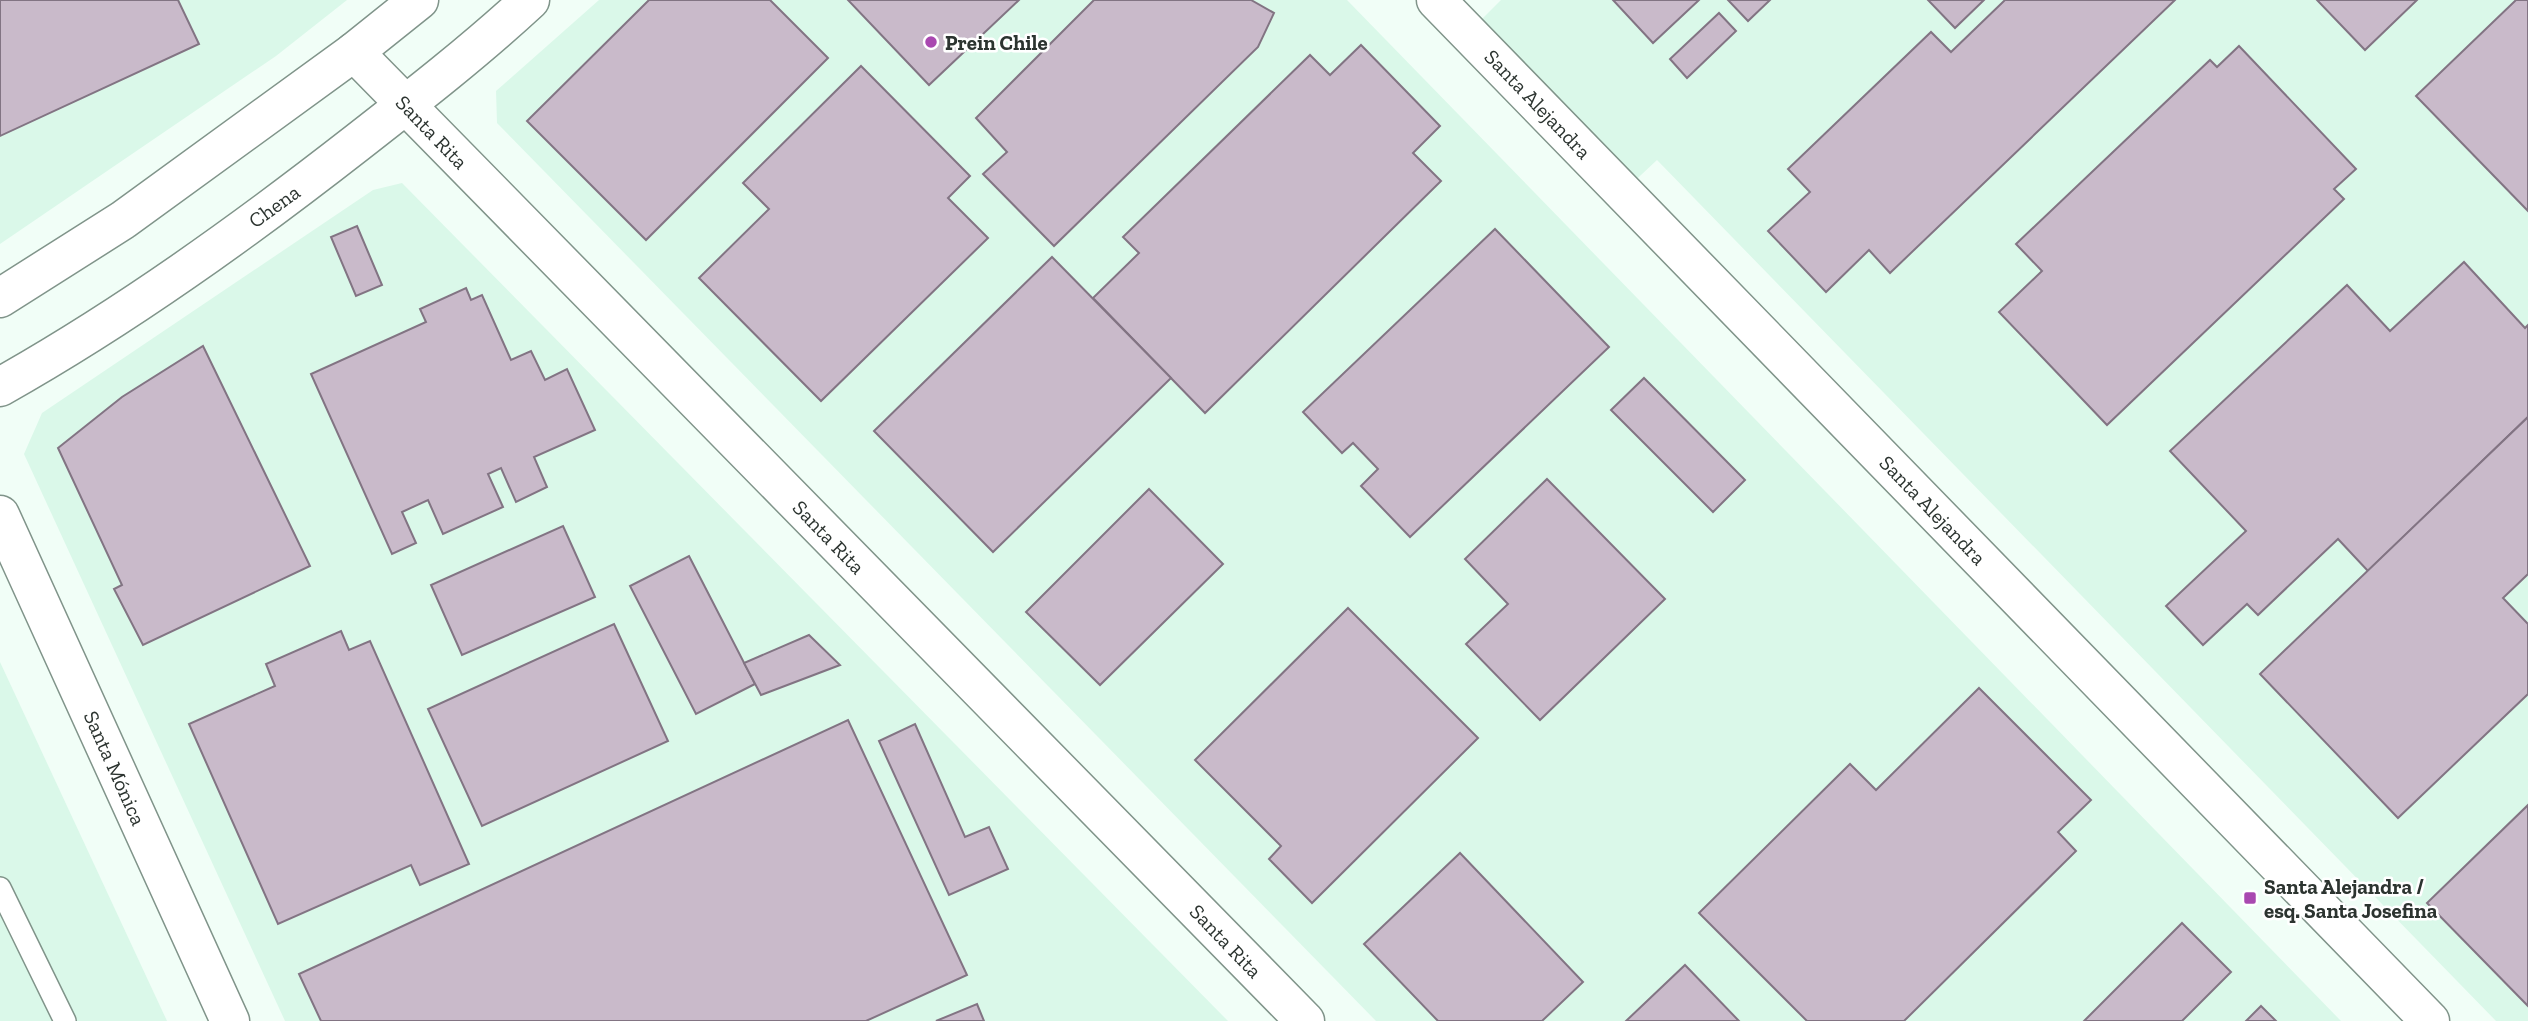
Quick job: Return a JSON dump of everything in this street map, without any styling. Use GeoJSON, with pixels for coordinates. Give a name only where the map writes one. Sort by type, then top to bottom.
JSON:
{"type":"FeatureCollection","features":[{"type":"Feature","properties":{"kind":"street"},"geometry":{"type":"LineString","coordinates":[[0,298],[122,220],[354,52],[419,0]]}},
{"type":"Feature","properties":{"kind":"street","name":"Chena"},"geometry":{"type":"LineString","coordinates":[[0,387],[133,306],[317,174],[406,105],[530,0]]}},
{"type":"Feature","properties":{"kind":"street","name":"Santa Alejandra"},"geometry":{"type":"LineString","coordinates":[[1436,0],[2430,1021]]}},
{"type":"Feature","properties":{"kind":"street","name":"Santa Rita"},"geometry":{"type":"LineString","coordinates":[[354,52],[1305,1021]]}},
{"type":"Feature","properties":{"kind":"street","name":"Santa Mónica"},"geometry":{"type":"LineString","coordinates":[[0,515],[230,1021]]}},
{"type":"Feature","properties":{"kind":"lane"},"geometry":{"type":"LineString","coordinates":[[0,888],[65,1021]]}},
{"type":"Feature","properties":{"kind":"shaded area"},"geometry":{"type":"Polygon","coordinates":[[[0,0],[347,0],[276,56],[0,244],[0,0]]]}},
{"type":"Feature","properties":{"kind":"shaded area"},"geometry":{"type":"Polygon","coordinates":[[[599,0],[1347,0],[2341,1021],[1376,1021],[497,123],[496,91],[599,0]]]}},
{"type":"Feature","properties":{"kind":"shaded area"},"geometry":{"type":"Polygon","coordinates":[[[1501,0],[2528,0],[2528,1021],[2496,1021],[1657,160],[1625,190],[1471,30],[1501,0]]]}},
{"type":"Feature","properties":{"kind":"shaded area"},"geometry":{"type":"Polygon","coordinates":[[[402,183],[1228,1021],[285,1021],[24,454],[42,413],[373,190],[402,183]]]}},
{"type":"Feature","properties":{"kind":"shaded area"},"geometry":{"type":"Polygon","coordinates":[[[0,662],[167,1021],[0,1021],[0,662]]]}},
{"type":"Feature","properties":{"kind":"building"},"geometry":{"type":"Polygon","coordinates":[[[0,0],[178,0],[199,44],[0,136],[0,0]]]}},
{"type":"Feature","properties":{"kind":"building"},"geometry":{"type":"Polygon","coordinates":[[[649,0],[770,0],[828,58],[646,240],[527,121],[649,0]]]}},
{"type":"Feature","properties":{"kind":"building","name":"Prein Chile"},"geometry":{"type":"Polygon","coordinates":[[[848,0],[1019,0],[929,85],[848,0]]]}},
{"type":"Feature","properties":{"kind":"building"},"geometry":{"type":"Polygon","coordinates":[[[1094,0],[1251,0],[1274,13],[1258,47],[1054,246],[983,174],[1007,152],[976,118],[1094,0]]]}},
{"type":"Feature","properties":{"kind":"building"},"geometry":{"type":"Polygon","coordinates":[[[1613,0],[1699,0],[1653,43],[1613,0]]]}},
{"type":"Feature","properties":{"kind":"building"},"geometry":{"type":"Polygon","coordinates":[[[1728,0],[1770,0],[1748,21],[1728,0]]]}},
{"type":"Feature","properties":{"kind":"building"},"geometry":{"type":"Polygon","coordinates":[[[1928,0],[1984,0],[1955,28],[1928,0]]]}},
{"type":"Feature","properties":{"kind":"building"},"geometry":{"type":"Polygon","coordinates":[[[2005,0],[2175,0],[1890,273],[1869,250],[1826,292],[1768,231],[1810,192],[1788,169],[1931,32],[1951,52],[2005,0]]]}},
{"type":"Feature","properties":{"kind":"building"},"geometry":{"type":"Polygon","coordinates":[[[2317,0],[2417,0],[2365,50],[2317,0]]]}},
{"type":"Feature","properties":{"kind":"building"},"geometry":{"type":"Polygon","coordinates":[[[2516,0],[2528,0],[2528,211],[2416,96],[2516,0]]]}},
{"type":"Feature","properties":{"kind":"building"},"geometry":{"type":"Polygon","coordinates":[[[1719,13],[1736,31],[1687,78],[1670,59],[1719,13]]]}},
{"type":"Feature","properties":{"kind":"building"},"geometry":{"type":"Polygon","coordinates":[[[1361,45],[1440,126],[1413,153],[1441,181],[1205,413],[1093,298],[1139,253],[1123,237],[1310,55],[1330,75],[1361,45]]]}},
{"type":"Feature","properties":{"kind":"building"},"geometry":{"type":"Polygon","coordinates":[[[2239,46],[2356,169],[2334,189],[2344,199],[2107,425],[1999,312],[2042,271],[2016,244],[2210,60],[2217,67],[2239,46]]]}},
{"type":"Feature","properties":{"kind":"building"},"geometry":{"type":"Polygon","coordinates":[[[861,66],[970,176],[948,198],[988,238],[821,401],[699,278],[769,209],[743,183],[861,66]]]}},
{"type":"Feature","properties":{"kind":"building"},"geometry":{"type":"Polygon","coordinates":[[[357,226],[382,285],[356,296],[331,237],[357,226]]]}},
{"type":"Feature","properties":{"kind":"building"},"geometry":{"type":"Polygon","coordinates":[[[1495,229],[1609,347],[1410,537],[1361,486],[1378,469],[1353,443],[1342,453],[1303,412],[1495,229]]]}},
{"type":"Feature","properties":{"kind":"building"},"geometry":{"type":"Polygon","coordinates":[[[1052,257],[1171,378],[993,552],[874,431],[1052,257]]]}},
{"type":"Feature","properties":{"kind":"building"},"geometry":{"type":"Polygon","coordinates":[[[2464,262],[2525,328],[2528,325],[2528,417],[2368,571],[2338,539],[2258,615],[2247,604],[2203,645],[2166,606],[2246,531],[2170,451],[2347,285],[2390,331],[2464,262]]]}},
{"type":"Feature","properties":{"kind":"building"},"geometry":{"type":"Polygon","coordinates":[[[466,288],[471,300],[482,295],[511,360],[531,351],[545,380],[567,369],[595,430],[534,457],[547,487],[516,502],[501,468],[488,474],[503,507],[443,534],[428,500],[402,512],[416,543],[392,554],[311,374],[426,322],[420,309],[466,288]]]}},
{"type":"Feature","properties":{"kind":"building"},"geometry":{"type":"Polygon","coordinates":[[[203,346],[310,566],[143,645],[114,589],[122,585],[58,448],[122,397],[203,346]]]}},
{"type":"Feature","properties":{"kind":"building"},"geometry":{"type":"Polygon","coordinates":[[[1644,378],[1745,480],[1713,512],[1611,410],[1644,378]]]}},
{"type":"Feature","properties":{"kind":"building"},"geometry":{"type":"Polygon","coordinates":[[[2528,417],[2528,574],[2503,598],[2528,624],[2528,694],[2398,818],[2260,674],[2528,417]]]}},
{"type":"Feature","properties":{"kind":"building"},"geometry":{"type":"Polygon","coordinates":[[[1547,479],[1665,599],[1540,720],[1466,644],[1508,604],[1465,559],[1547,479]]]}},
{"type":"Feature","properties":{"kind":"building"},"geometry":{"type":"Polygon","coordinates":[[[1149,489],[1223,564],[1100,685],[1026,612],[1149,489]]]}},
{"type":"Feature","properties":{"kind":"building"},"geometry":{"type":"Polygon","coordinates":[[[563,526],[595,597],[462,655],[431,585],[563,526]]]}},
{"type":"Feature","properties":{"kind":"building"},"geometry":{"type":"Polygon","coordinates":[[[689,556],[755,684],[696,714],[630,586],[689,556]]]}},
{"type":"Feature","properties":{"kind":"building"},"geometry":{"type":"Polygon","coordinates":[[[1348,608],[1478,738],[1312,903],[1269,859],[1281,846],[1195,760],[1348,608]]]}},
{"type":"Feature","properties":{"kind":"building"},"geometry":{"type":"Polygon","coordinates":[[[614,624],[668,741],[482,826],[428,709],[614,624]]]}},
{"type":"Feature","properties":{"kind":"building"},"geometry":{"type":"Polygon","coordinates":[[[341,631],[349,650],[370,641],[469,864],[420,885],[411,865],[278,924],[189,724],[275,686],[266,664],[341,631]]]}},
{"type":"Feature","properties":{"kind":"building"},"geometry":{"type":"Polygon","coordinates":[[[809,635],[840,665],[761,695],[744,663],[809,635]]]}},
{"type":"Feature","properties":{"kind":"building"},"geometry":{"type":"Polygon","coordinates":[[[1979,688],[2091,800],[2058,832],[2076,851],[1904,1021],[1807,1021],[1699,913],[1850,764],[1876,790],[1979,688]]]}},
{"type":"Feature","properties":{"kind":"building"},"geometry":{"type":"Polygon","coordinates":[[[848,720],[967,975],[866,1021],[321,1021],[299,974],[848,720]]]}},
{"type":"Feature","properties":{"kind":"building"},"geometry":{"type":"Polygon","coordinates":[[[915,724],[965,837],[989,827],[1008,869],[949,895],[879,741],[915,724]]]}},
{"type":"Feature","properties":{"kind":"building"},"geometry":{"type":"Polygon","coordinates":[[[2528,805],[2528,1006],[2427,903],[2528,805]]]}},
{"type":"Feature","properties":{"kind":"building"},"geometry":{"type":"Polygon","coordinates":[[[1460,853],[1583,982],[1542,1021],[1438,1021],[1364,944],[1460,853]]]}},
{"type":"Feature","properties":{"kind":"building"},"geometry":{"type":"Polygon","coordinates":[[[2182,923],[2231,972],[2182,1021],[2084,1021],[2182,923]]]}},
{"type":"Feature","properties":{"kind":"building"},"geometry":{"type":"Polygon","coordinates":[[[1685,965],[1739,1021],[1626,1021],[1685,965]]]}},
{"type":"Feature","properties":{"kind":"building"},"geometry":{"type":"Polygon","coordinates":[[[977,1004],[984,1021],[936,1021],[977,1004]]]}},
{"type":"Feature","properties":{"kind":"building"},"geometry":{"type":"Polygon","coordinates":[[[2261,1006],[2276,1021],[2246,1021],[2261,1006]]]}},
{"type":"Feature","properties":{"kind":"place","name":"Prein Chile"},"geometry":{"type":"Point","coordinates":[931,42]}},
{"type":"Feature","properties":{"kind":"place","name":"Santa Alejandra / esq. Santa Josefina"},"geometry":{"type":"Point","coordinates":[2250,898]}}]}
